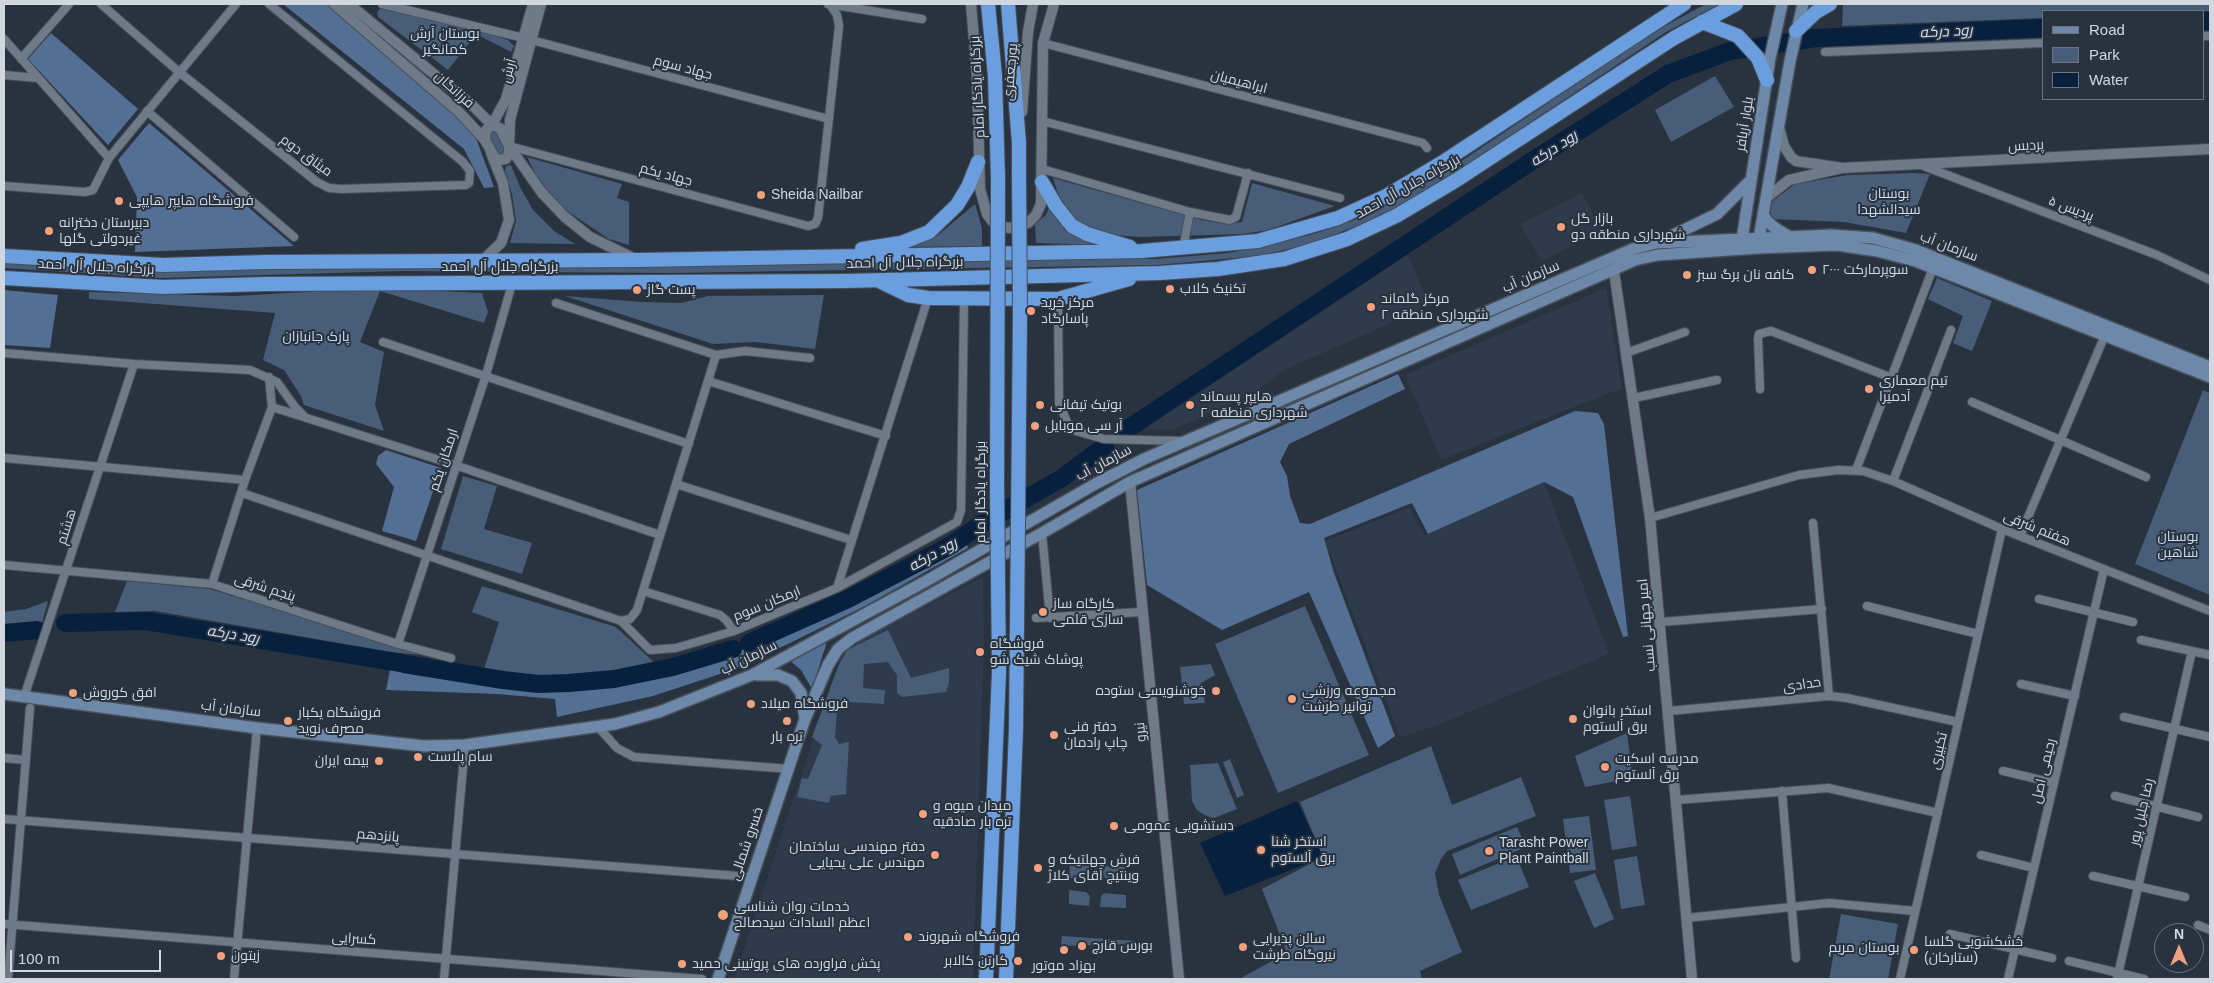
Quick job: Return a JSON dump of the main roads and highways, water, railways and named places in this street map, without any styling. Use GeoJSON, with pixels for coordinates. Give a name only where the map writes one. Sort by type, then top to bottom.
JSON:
{"type":"FeatureCollection","features":[{"type":"Feature","properties":{"kind":"highway","name":"بزرگراه یادگار امام"},"geometry":{"type":"LineString","coordinates":[[986,979],[999,672],[997,485],[998,178],[996,76],[988,4]]}},
{"type":"Feature","properties":{"kind":"highway"},"geometry":{"type":"LineString","coordinates":[[1006,979],[1016,729],[1020,314],[1019,143],[1008,4]]}},
{"type":"Feature","properties":{"kind":"highway","name":"بزرگراه جلال آل احمد"},"geometry":{"type":"LineString","coordinates":[[4,278],[163,287],[276,284],[512,284],[876,280],[1149,274],[1218,269],[1284,259],[1347,239],[1396,216],[1455,181],[1606,82],[1702,22],[1736,4]]}},
{"type":"Feature","properties":{"kind":"highway"},"geometry":{"type":"LineString","coordinates":[[1796,31],[1816,12],[1830,4]]}},
{"type":"Feature","properties":{"kind":"highway","name":"بزرگراه جلال آل احمد"},"geometry":{"type":"LineString","coordinates":[[4,256],[163,265],[276,262],[638,260],[1142,251],[1183,249],[1258,241],[1338,218],[1386,196],[1443,162],[1681,5]]}},
{"type":"Feature","properties":{"kind":"highway"},"geometry":{"type":"LineString","coordinates":[[1702,22],[1738,36],[1764,58],[1767,80]]}},
{"type":"Feature","properties":{"kind":"highway"},"geometry":{"type":"LineString","coordinates":[[1595,61],[1604,63],[1609,72],[1606,82]]}},
{"type":"Feature","properties":{"kind":"highway"},"geometry":{"type":"LineString","coordinates":[[818,257],[901,243],[929,232],[957,206],[968,187],[978,162]]}},
{"type":"Feature","properties":{"kind":"highway"},"geometry":{"type":"LineString","coordinates":[[1042,175],[1056,206],[1072,226],[1087,234],[1142,251]]}},
{"type":"Feature","properties":{"kind":"highway"},"geometry":{"type":"LineString","coordinates":[[876,280],[908,295],[928,298],[1058,299],[1149,274]]}},
{"type":"Feature","properties":{"kind":"main road"},"geometry":{"type":"LineString","coordinates":[[1764,58],[1777,29],[1782,4]]}},
{"type":"Feature","properties":{"kind":"main road"},"geometry":{"type":"LineString","coordinates":[[1759,243],[1778,126],[1803,4]]}},
{"type":"Feature","properties":{"kind":"main road","name":"بلوار آریافر"},"geometry":{"type":"LineString","coordinates":[[1741,245],[1767,80]]}},
{"type":"Feature","properties":{"kind":"main road"},"geometry":{"type":"LineString","coordinates":[[1656,244],[1717,214],[1751,180]]}},
{"type":"Feature","properties":{"kind":"main road"},"geometry":{"type":"LineString","coordinates":[[1763,214],[1767,221],[1775,228],[1790,236]]}},
{"type":"Feature","properties":{"kind":"main road","name":"سازمان آب"},"geometry":{"type":"LineString","coordinates":[[805,719],[828,665],[838,649],[852,638],[1130,482],[1614,271],[1635,260],[1658,254],[1759,243],[1790,236],[1831,235],[1874,238],[1916,250],[2210,367]]}},
{"type":"Feature","properties":{"kind":"main road","name":"سازمان آب"},"geometry":{"type":"LineString","coordinates":[[1759,243],[1837,246],[1877,250],[1915,261],[2210,377]]}},
{"type":"Feature","properties":{"kind":"main road","name":"سازمان آب"},"geometry":{"type":"LineString","coordinates":[[4,694],[257,728],[424,746],[465,745],[599,728],[659,712],[752,675],[928,580],[1122,469],[1633,249],[1656,244],[1741,245]]}},
{"type":"Feature","properties":{"kind":"main road"},"geometry":{"type":"LineString","coordinates":[[1612,258],[1614,271]]}},
{"type":"Feature","properties":{"kind":"main road"},"geometry":{"type":"LineString","coordinates":[[1045,514],[1045,531]]}},
{"type":"Feature","properties":{"kind":"main road"},"geometry":{"type":"LineString","coordinates":[[928,580],[934,592]]}},
{"type":"Feature","properties":{"kind":"main road"},"geometry":{"type":"LineString","coordinates":[[916,586],[923,598]]}},
{"type":"Feature","properties":{"kind":"main road"},"geometry":{"type":"LineString","coordinates":[[752,675],[778,675],[792,681],[798,686],[801,693],[805,719]]}},
{"type":"Feature","properties":{"kind":"main road","name":"خسرو شمالی"},"geometry":{"type":"LineString","coordinates":[[718,979],[751,878],[790,769],[805,719]]}},
{"type":"Feature","properties":{"kind":"water","name":"استخر شنا برق آلستوم"},"geometry":{"type":"Polygon","coordinates":[[[1297,801],[1323,857],[1225,896],[1200,843],[1297,801]]]}},
{"type":"Feature","properties":{"kind":"waterway","name":"رود درکه"},"geometry":{"type":"LineString","coordinates":[[2204,21],[2210,21]]}},
{"type":"Feature","properties":{"kind":"waterway","name":"رود درکه"},"geometry":{"type":"LineString","coordinates":[[1123,432],[1535,159],[1668,74],[1730,51],[1816,38],[2042,28]]}},
{"type":"Feature","properties":{"kind":"waterway","name":"رود درکه"},"geometry":{"type":"LineString","coordinates":[[749,643],[848,599],[948,547],[983,523],[1062,478],[1105,446]]}},
{"type":"Feature","properties":{"kind":"waterway","name":"رود درکه"},"geometry":{"type":"LineString","coordinates":[[65,623],[146,621],[401,663]]}},
{"type":"Feature","properties":{"kind":"waterway","name":"رود درکه"},"geometry":{"type":"LineString","coordinates":[[4,633],[37,630]]}},
{"type":"Feature","properties":{"kind":"waterway","name":"رود درکه"},"geometry":{"type":"LineString","coordinates":[[404,664],[503,680],[538,684],[569,683],[614,679],[673,667],[733,649]]}},
{"type":"Feature","properties":{"kind":"place","name":"Sheida Nailbar"},"geometry":{"type":"Point","coordinates":[761,195]}},
{"type":"Feature","properties":{"kind":"place","name":"فروشگاه هایپر هایپی"},"geometry":{"type":"Point","coordinates":[119,201]}},
{"type":"Feature","properties":{"kind":"place","name":"بازار گل شهرداری منطقه دو"},"geometry":{"type":"Point","coordinates":[1561,227]}},
{"type":"Feature","properties":{"kind":"place","name":"دبیرستان دخترانه غیردولتی گلها"},"geometry":{"type":"Point","coordinates":[49,231]}},
{"type":"Feature","properties":{"kind":"place","name":"سوپرمارکت ۲۰۰۰"},"geometry":{"type":"Point","coordinates":[1812,270]}},
{"type":"Feature","properties":{"kind":"place","name":"کافه نان برگ سبز"},"geometry":{"type":"Point","coordinates":[1687,275]}},
{"type":"Feature","properties":{"kind":"place","name":"تکنیک کلاب"},"geometry":{"type":"Point","coordinates":[1170,289]}},
{"type":"Feature","properties":{"kind":"place","name":"پست گاز"},"geometry":{"type":"Point","coordinates":[637,290]}},
{"type":"Feature","properties":{"kind":"place","name":"مرکز گلماند شهرداری منطقه ۲"},"geometry":{"type":"Point","coordinates":[1371,307]}},
{"type":"Feature","properties":{"kind":"place","name":"مرکز خرید پاسارگاد"},"geometry":{"type":"Point","coordinates":[1031,311]}},
{"type":"Feature","properties":{"kind":"place","name":"تیم معماری آدمیرا"},"geometry":{"type":"Point","coordinates":[1869,389]}},
{"type":"Feature","properties":{"kind":"place","name":"بوتیک تیفانی"},"geometry":{"type":"Point","coordinates":[1040,405]}},
{"type":"Feature","properties":{"kind":"place","name":"هایپر پسماند شهرداری منطقه ۲"},"geometry":{"type":"Point","coordinates":[1190,405]}},
{"type":"Feature","properties":{"kind":"place","name":"آر سی موبایل"},"geometry":{"type":"Point","coordinates":[1035,426]}},
{"type":"Feature","properties":{"kind":"place","name":"کارگاه ساز سازی قلمی"},"geometry":{"type":"Point","coordinates":[1043,612]}},
{"type":"Feature","properties":{"kind":"place","name":"فروشگاه پوشاک شیک شو"},"geometry":{"type":"Point","coordinates":[980,652]}},
{"type":"Feature","properties":{"kind":"place","name":"خوشنویسی ستوده"},"geometry":{"type":"Point","coordinates":[1216,691]}},
{"type":"Feature","properties":{"kind":"place","name":"افق کوروش"},"geometry":{"type":"Point","coordinates":[73,693]}},
{"type":"Feature","properties":{"kind":"place","name":"مجموعه ورزشی توانیر طرشت"},"geometry":{"type":"Point","coordinates":[1292,699]}},
{"type":"Feature","properties":{"kind":"place","name":"فروشگاه میلاد"},"geometry":{"type":"Point","coordinates":[751,704]}},
{"type":"Feature","properties":{"kind":"place","name":"استخر بانوان برق آلستوم"},"geometry":{"type":"Point","coordinates":[1573,719]}},
{"type":"Feature","properties":{"kind":"place","name":"فروشگاه یکبار مصرف نوید"},"geometry":{"type":"Point","coordinates":[288,721]}},
{"type":"Feature","properties":{"kind":"place","name":"تره بار"},"geometry":{"type":"Point","coordinates":[787,721]}},
{"type":"Feature","properties":{"kind":"place","name":"دفتر فنی چاپ رادمان"},"geometry":{"type":"Point","coordinates":[1054,735]}},
{"type":"Feature","properties":{"kind":"place","name":"سام پلاست"},"geometry":{"type":"Point","coordinates":[418,757]}},
{"type":"Feature","properties":{"kind":"place","name":"بیمه ایران"},"geometry":{"type":"Point","coordinates":[379,761]}},
{"type":"Feature","properties":{"kind":"place","name":"مدرسه اسکیت برق آلستوم"},"geometry":{"type":"Point","coordinates":[1605,767]}},
{"type":"Feature","properties":{"kind":"place","name":"میدان میوه و تره بار صادقیه"},"geometry":{"type":"Point","coordinates":[923,814]}},
{"type":"Feature","properties":{"kind":"place","name":"دستشویی عمومی"},"geometry":{"type":"Point","coordinates":[1114,826]}},
{"type":"Feature","properties":{"kind":"place","name":"استخر شنا برق آلستوم"},"geometry":{"type":"Point","coordinates":[1261,850]}},
{"type":"Feature","properties":{"kind":"place","name":"Tarasht Power Plant Paintball"},"geometry":{"type":"Point","coordinates":[1489,851]}},
{"type":"Feature","properties":{"kind":"place","name":"دفتر مهندسی ساختمان مهندس علی یحیایی"},"geometry":{"type":"Point","coordinates":[935,855]}},
{"type":"Feature","properties":{"kind":"place","name":"فرش چهلتیکه و وینتیج آقای کلاژ"},"geometry":{"type":"Point","coordinates":[1038,868]}},
{"type":"Feature","properties":{"kind":"place","name":"خدمات روان شناسی اعظم السادات سیدصالح"},"geometry":{"type":"Point","coordinates":[723,915]}},
{"type":"Feature","properties":{"kind":"place","name":"فروشگاه شهروند"},"geometry":{"type":"Point","coordinates":[908,937]}},
{"type":"Feature","properties":{"kind":"place","name":"بورس قارچ"},"geometry":{"type":"Point","coordinates":[1082,946]}},
{"type":"Feature","properties":{"kind":"place","name":"سالن پذیرایی نیروگاه طرشت"},"geometry":{"type":"Point","coordinates":[1243,947]}},
{"type":"Feature","properties":{"kind":"place","name":"بهزاد موتور"},"geometry":{"type":"Point","coordinates":[1064,950]}},
{"type":"Feature","properties":{"kind":"place","name":"خشکشویی گلسا (ستارخان)"},"geometry":{"type":"Point","coordinates":[1914,950]}},
{"type":"Feature","properties":{"kind":"place","name":"زیتون"},"geometry":{"type":"Point","coordinates":[221,956]}},
{"type":"Feature","properties":{"kind":"place","name":"کارتن کالابر"},"geometry":{"type":"Point","coordinates":[1018,961]}},
{"type":"Feature","properties":{"kind":"place","name":"پخش فراورده های پروتیینی حمید"},"geometry":{"type":"Point","coordinates":[682,964]}},
{"type":"Feature","properties":{"kind":"park label","name":"بوستان آرش کمانگیر"},"geometry":{"type":"Point","coordinates":[445,42]}},
{"type":"Feature","properties":{"kind":"park label","name":"بوستان سیدالشهدا"},"geometry":{"type":"Point","coordinates":[1889,202]}},
{"type":"Feature","properties":{"kind":"park label","name":"پارک جانبازان"},"geometry":{"type":"Point","coordinates":[316,337]}},
{"type":"Feature","properties":{"kind":"park label","name":"بوستان شاهین"},"geometry":{"type":"Point","coordinates":[2178,546]}},
{"type":"Feature","properties":{"kind":"park label","name":"بوستان مریم"},"geometry":{"type":"Point","coordinates":[1864,948]}}]}
